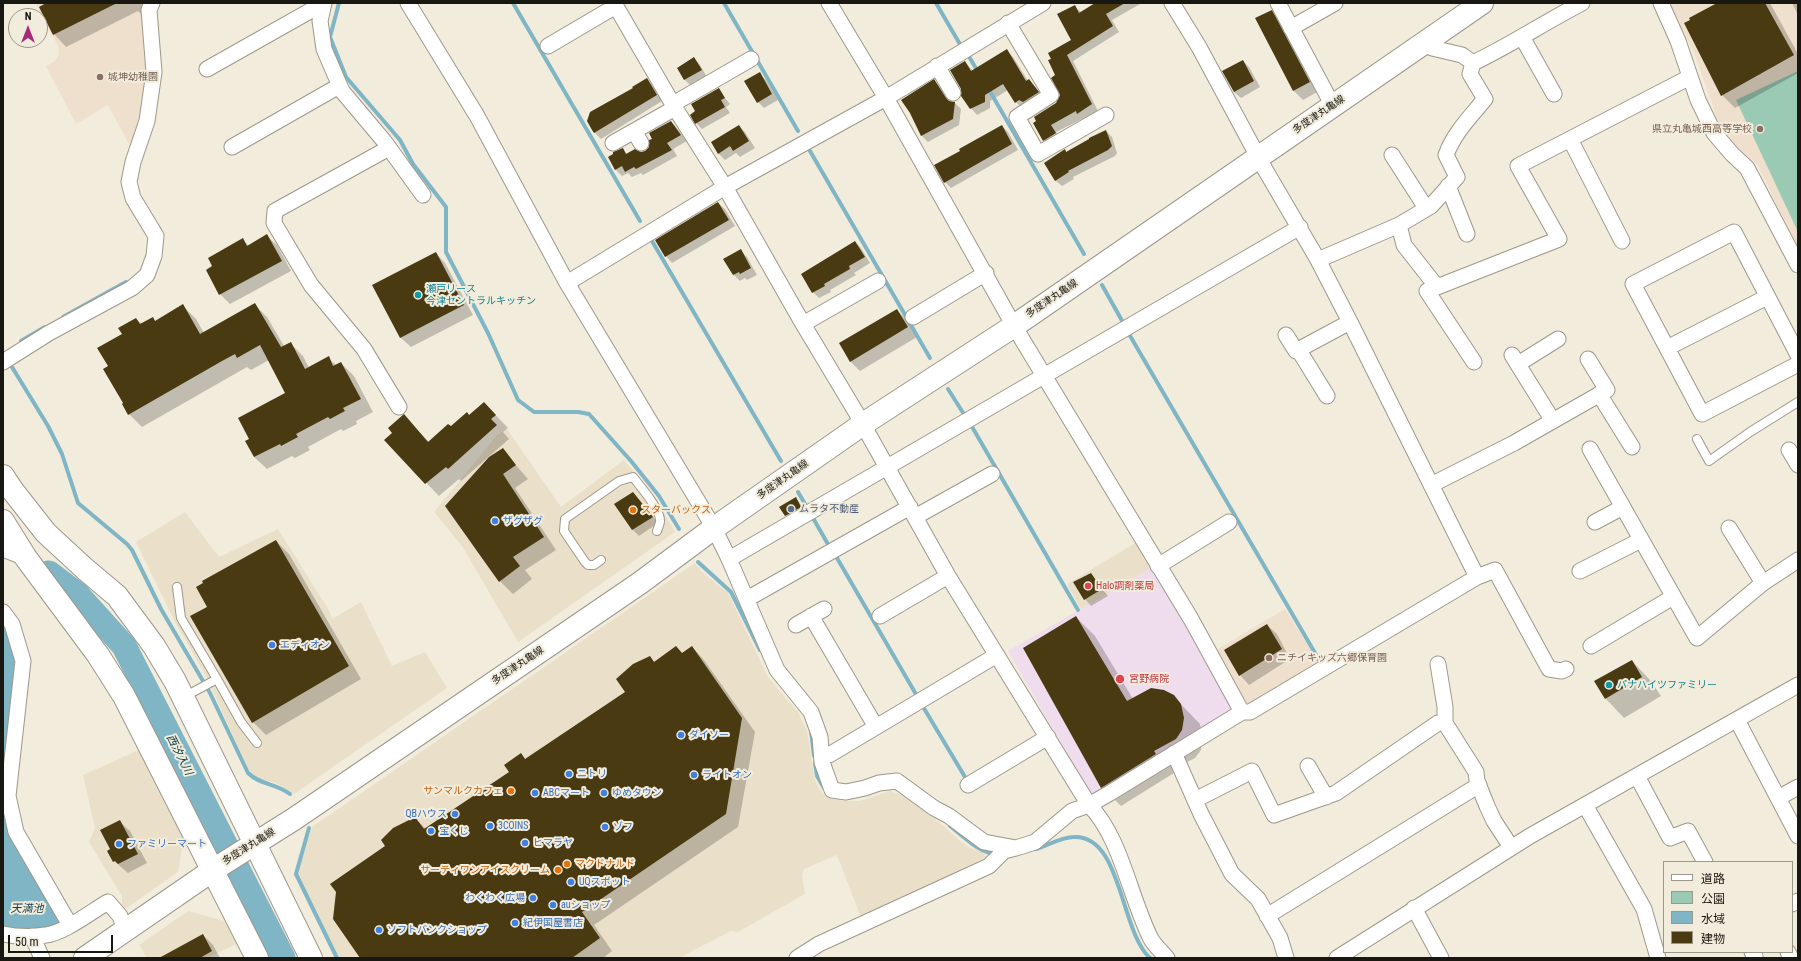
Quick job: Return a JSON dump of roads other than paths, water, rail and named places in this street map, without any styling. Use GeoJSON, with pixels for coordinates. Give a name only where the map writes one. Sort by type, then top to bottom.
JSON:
{"type":"FeatureCollection","features":[{"type":"Feature","properties":{"kind":"main road","name":"多度津丸亀線"},"geometry":{"type":"LineString","coordinates":[[85,958],[640,583],[714,528],[863,424],[1014,326],[1482,3]]}},
{"type":"Feature","properties":{"kind":"main road"},"geometry":{"type":"LineString","coordinates":[[3,476],[46,533],[117,596],[154,646],[192,693],[250,847],[311,958]]}},
{"type":"Feature","properties":{"kind":"main road"},"geometry":{"type":"LineString","coordinates":[[3,521],[26,558],[98,655],[124,696],[219,867],[257,958]]}},
{"type":"Feature","properties":{"kind":"street"},"geometry":{"type":"LineString","coordinates":[[3,362],[50,333],[132,288],[147,275],[154,256],[156,236],[133,198],[129,182],[133,162],[147,120],[154,72],[149,10],[152,3]]}},
{"type":"Feature","properties":{"kind":"street"},"geometry":{"type":"LineString","coordinates":[[207,69],[324,3]]}},
{"type":"Feature","properties":{"kind":"street"},"geometry":{"type":"LineString","coordinates":[[324,3],[320,21],[324,49],[339,86],[389,148],[423,195]]}},
{"type":"Feature","properties":{"kind":"street"},"geometry":{"type":"LineString","coordinates":[[408,3],[476,116],[567,283],[714,528],[730,559],[777,670],[811,712],[820,737],[822,762],[832,790],[846,792],[879,783],[897,781],[984,842],[1010,849]]}},
{"type":"Feature","properties":{"kind":"street"},"geometry":{"type":"LineString","coordinates":[[828,3],[886,98],[986,273],[1014,326],[1191,619],[1242,712]]}},
{"type":"Feature","properties":{"kind":"street"},"geometry":{"type":"LineString","coordinates":[[567,283],[725,188],[886,98],[1043,3]]}},
{"type":"Feature","properties":{"kind":"street"},"geometry":{"type":"LineString","coordinates":[[1172,3],[1199,47],[1258,157],[1318,260],[1478,577]]}},
{"type":"Feature","properties":{"kind":"street"},"geometry":{"type":"LineString","coordinates":[[1278,3],[1333,106]]}},
{"type":"Feature","properties":{"kind":"street"},"geometry":{"type":"LineString","coordinates":[[1291,28],[1335,3]]}},
{"type":"Feature","properties":{"kind":"street"},"geometry":{"type":"LineString","coordinates":[[1318,260],[1399,225],[1426,208],[1456,177],[1446,155],[1449,146],[1455,136],[1485,99],[1470,74],[1473,63],[1503,49],[1582,3]]}},
{"type":"Feature","properties":{"kind":"street"},"geometry":{"type":"LineString","coordinates":[[1661,3],[1678,41],[1698,100],[1714,133],[1732,154],[1747,168],[1798,265]]}},
{"type":"Feature","properties":{"kind":"street"},"geometry":{"type":"LineString","coordinates":[[548,46],[615,5],[674,106],[725,188],[803,324],[863,424],[948,576],[1089,805],[1098,814],[1111,836],[1135,902],[1149,934],[1167,958]]}},
{"type":"Feature","properties":{"kind":"street"},"geometry":{"type":"LineString","coordinates":[[1008,23],[1051,96],[1017,116],[1038,154],[1106,115]]}},
{"type":"Feature","properties":{"kind":"street"},"geometry":{"type":"LineString","coordinates":[[1522,37],[1554,94]]}},
{"type":"Feature","properties":{"kind":"street"},"geometry":{"type":"LineString","coordinates":[[1426,42],[1432,48],[1462,55],[1473,63]]}},
{"type":"Feature","properties":{"kind":"street"},"geometry":{"type":"LineString","coordinates":[[612,142],[637,137],[674,106],[751,59]]}},
{"type":"Feature","properties":{"kind":"street"},"geometry":{"type":"LineString","coordinates":[[937,66],[952,93]]}},
{"type":"Feature","properties":{"kind":"street"},"geometry":{"type":"LineString","coordinates":[[1474,362],[1427,291],[1559,239],[1518,166],[1690,76]]}},
{"type":"Feature","properties":{"kind":"street"},"geometry":{"type":"LineString","coordinates":[[232,147],[339,86]]}},
{"type":"Feature","properties":{"kind":"street"},"geometry":{"type":"LineString","coordinates":[[1570,139],[1622,241]]}},
{"type":"Feature","properties":{"kind":"street"},"geometry":{"type":"LineString","coordinates":[[389,148],[275,211],[274,224],[311,285],[364,349],[399,407]]}},
{"type":"Feature","properties":{"kind":"street"},"geometry":{"type":"LineString","coordinates":[[1392,155],[1426,208]]}},
{"type":"Feature","properties":{"kind":"street"},"geometry":{"type":"LineString","coordinates":[[1448,186],[1467,234]]}},
{"type":"Feature","properties":{"kind":"street"},"geometry":{"type":"LineString","coordinates":[[1399,225],[1404,246],[1437,287]]}},
{"type":"Feature","properties":{"kind":"street"},"geometry":{"type":"LineString","coordinates":[[730,559],[1300,227]]}},
{"type":"Feature","properties":{"kind":"street"},"geometry":{"type":"LineString","coordinates":[[1798,356],[1734,232],[1634,284],[1702,414],[1798,364]]}},
{"type":"Feature","properties":{"kind":"street"},"geometry":{"type":"LineString","coordinates":[[912,317],[986,273]]}},
{"type":"Feature","properties":{"kind":"street"},"geometry":{"type":"LineString","coordinates":[[803,324],[878,281]]}},
{"type":"Feature","properties":{"kind":"street"},"geometry":{"type":"LineString","coordinates":[[1668,348],[1767,297]]}},
{"type":"Feature","properties":{"kind":"street"},"geometry":{"type":"LineString","coordinates":[[1286,335],[1296,351],[1350,322]]}},
{"type":"Feature","properties":{"kind":"street"},"geometry":{"type":"LineString","coordinates":[[1553,421],[1515,360],[1558,339]]}},
{"type":"Feature","properties":{"kind":"street"},"geometry":{"type":"LineString","coordinates":[[1298,349],[1326,396]]}},
{"type":"Feature","properties":{"kind":"street"},"geometry":{"type":"LineString","coordinates":[[1431,485],[1553,421],[1607,390],[1588,358]]}},
{"type":"Feature","properties":{"kind":"street"},"geometry":{"type":"LineString","coordinates":[[1600,394],[1632,448]]}},
{"type":"Feature","properties":{"kind":"street"},"geometry":{"type":"LineString","coordinates":[[1590,449],[1697,638],[1763,583],[1798,560]]}},
{"type":"Feature","properties":{"kind":"street"},"geometry":{"type":"LineString","coordinates":[[1789,450],[1798,466]]}},
{"type":"Feature","properties":{"kind":"street"},"geometry":{"type":"LineString","coordinates":[[747,599],[912,512],[992,474]]}},
{"type":"Feature","properties":{"kind":"street"},"geometry":{"type":"LineString","coordinates":[[1595,522],[1623,507]]}},
{"type":"Feature","properties":{"kind":"street"},"geometry":{"type":"LineString","coordinates":[[1158,566],[1229,522]]}},
{"type":"Feature","properties":{"kind":"street"},"geometry":{"type":"LineString","coordinates":[[1729,528],[1763,583]]}},
{"type":"Feature","properties":{"kind":"street"},"geometry":{"type":"LineString","coordinates":[[1580,571],[1642,540]]}},
{"type":"Feature","properties":{"kind":"street"},"geometry":{"type":"LineString","coordinates":[[3,549],[26,558]]}},
{"type":"Feature","properties":{"kind":"street"},"geometry":{"type":"LineString","coordinates":[[797,958],[819,944],[989,866],[1010,849],[1034,842],[1072,811],[1089,805],[1242,712],[1250,712],[1478,577],[1495,570],[1549,669],[1562,671],[1566,669]]}},
{"type":"Feature","properties":{"kind":"street"},"geometry":{"type":"LineString","coordinates":[[880,616],[948,576]]}},
{"type":"Feature","properties":{"kind":"street"},"geometry":{"type":"LineString","coordinates":[[1591,646],[1621,635],[1673,597]]}},
{"type":"Feature","properties":{"kind":"street"},"geometry":{"type":"LineString","coordinates":[[3,612],[12,624],[23,661],[8,796],[14,825],[16,832],[70,925]]}},
{"type":"Feature","properties":{"kind":"street"},"geometry":{"type":"LineString","coordinates":[[796,625],[817,612],[876,727]]}},
{"type":"Feature","properties":{"kind":"street"},"geometry":{"type":"LineString","coordinates":[[829,755],[997,655]]}},
{"type":"Feature","properties":{"kind":"street"},"geometry":{"type":"LineString","coordinates":[[1438,664],[1445,707],[1445,723],[1476,772],[1479,785],[1494,822],[1511,847]]}},
{"type":"Feature","properties":{"kind":"street"},"geometry":{"type":"LineString","coordinates":[[1337,958],[1511,847],[1798,685]]}},
{"type":"Feature","properties":{"kind":"street"},"geometry":{"type":"LineString","coordinates":[[1737,720],[1798,836]]}},
{"type":"Feature","properties":{"kind":"street"},"geometry":{"type":"LineString","coordinates":[[1195,800],[1252,771],[1274,815],[1336,793],[1438,723],[1445,723]]}},
{"type":"Feature","properties":{"kind":"street"},"geometry":{"type":"LineString","coordinates":[[968,785],[1048,737]]}},
{"type":"Feature","properties":{"kind":"street"},"geometry":{"type":"LineString","coordinates":[[1174,753],[1195,800],[1232,874],[1258,899],[1280,938],[1286,958]]}},
{"type":"Feature","properties":{"kind":"street"},"geometry":{"type":"LineString","coordinates":[[1308,766],[1326,797]]}},
{"type":"Feature","properties":{"kind":"street"},"geometry":{"type":"LineString","coordinates":[[1637,776],[1670,838],[1688,831],[1704,861]]}},
{"type":"Feature","properties":{"kind":"street"},"geometry":{"type":"LineString","coordinates":[[1267,916],[1479,785]]}},
{"type":"Feature","properties":{"kind":"street"},"geometry":{"type":"LineString","coordinates":[[1778,798],[1798,787]]}},
{"type":"Feature","properties":{"kind":"street"},"geometry":{"type":"LineString","coordinates":[[1585,805],[1644,909],[1658,958]]}},
{"type":"Feature","properties":{"kind":"street"},"geometry":{"type":"LineString","coordinates":[[3,934],[14,936],[47,935],[70,925],[108,902],[120,916],[125,930]]}},
{"type":"Feature","properties":{"kind":"street"},"geometry":{"type":"LineString","coordinates":[[1414,908],[1441,958]]}},
{"type":"Feature","properties":{"kind":"street"},"geometry":{"type":"LineString","coordinates":[[32,936],[42,958]]}},
{"type":"Feature","properties":{"kind":"lane"},"geometry":{"type":"LineString","coordinates":[[1697,439],[1710,461],[1798,402]]}},
{"type":"Feature","properties":{"kind":"lane"},"geometry":{"type":"LineString","coordinates":[[602,560],[594,565],[588,565],[585,562],[564,531],[565,519],[619,481],[633,477],[657,511],[660,520],[657,531]]}},
{"type":"Feature","properties":{"kind":"lane"},"geometry":{"type":"LineString","coordinates":[[177,587],[181,618],[214,681],[257,743]]}},
{"type":"Feature","properties":{"kind":"lane"},"geometry":{"type":"LineString","coordinates":[[192,693],[214,681]]}},
{"type":"Feature","properties":{"kind":"water","name":"天満池"},"geometry":{"type":"Polygon","coordinates":[[[3,624],[8,630],[20,660],[4,812],[6,823],[11,837],[62,921],[58,926],[51,930],[36,932],[3,929],[3,624]]]}},
{"type":"Feature","properties":{"kind":"waterway"},"geometry":{"type":"LineString","coordinates":[[339,3],[330,37],[346,77],[400,140],[413,164],[446,207],[446,252],[488,333],[518,400],[534,412],[578,412],[589,414],[631,461],[659,496],[679,529]]}},
{"type":"Feature","properties":{"kind":"waterway"},"geometry":{"type":"LineString","coordinates":[[513,3],[640,221]]}},
{"type":"Feature","properties":{"kind":"waterway"},"geometry":{"type":"LineString","coordinates":[[724,3],[798,131]]}},
{"type":"Feature","properties":{"kind":"waterway"},"geometry":{"type":"LineString","coordinates":[[936,3],[961,46]]}},
{"type":"Feature","properties":{"kind":"waterway"},"geometry":{"type":"LineString","coordinates":[[967,53],[978,72]]}},
{"type":"Feature","properties":{"kind":"waterway"},"geometry":{"type":"LineString","coordinates":[[988,88],[1084,254]]}},
{"type":"Feature","properties":{"kind":"waterway"},"geometry":{"type":"LineString","coordinates":[[810,151],[930,358]]}},
{"type":"Feature","properties":{"kind":"waterway"},"geometry":{"type":"LineString","coordinates":[[652,241],[781,461]]}},
{"type":"Feature","properties":{"kind":"waterway"},"geometry":{"type":"LineString","coordinates":[[63,317],[126,282]]}},
{"type":"Feature","properties":{"kind":"waterway"},"geometry":{"type":"LineString","coordinates":[[1102,285],[1125,326]]}},
{"type":"Feature","properties":{"kind":"waterway"},"geometry":{"type":"LineString","coordinates":[[21,341],[45,327]]}},
{"type":"Feature","properties":{"kind":"waterway"},"geometry":{"type":"LineString","coordinates":[[1129,334],[1322,665]]}},
{"type":"Feature","properties":{"kind":"waterway"},"geometry":{"type":"LineString","coordinates":[[12,367],[48,426],[62,454],[78,503],[127,544],[132,550],[161,609],[210,693],[248,773],[258,780],[285,790],[290,794]]}},
{"type":"Feature","properties":{"kind":"waterway"},"geometry":{"type":"LineString","coordinates":[[948,389],[967,419]]}},
{"type":"Feature","properties":{"kind":"waterway"},"geometry":{"type":"LineString","coordinates":[[971,425],[1078,610]]}},
{"type":"Feature","properties":{"kind":"waterway"},"geometry":{"type":"LineString","coordinates":[[798,492],[808,509]]}},
{"type":"Feature","properties":{"kind":"waterway"},"geometry":{"type":"LineString","coordinates":[[813,518],[829,546]]}},
{"type":"Feature","properties":{"kind":"waterway"},"geometry":{"type":"LineString","coordinates":[[837,558],[917,696]]}},
{"type":"Feature","properties":{"kind":"waterway"},"geometry":{"type":"LineString","coordinates":[[698,562],[731,592],[760,650]]}},
{"type":"Feature","properties":{"kind":"waterway","name":"西汐入川"},"geometry":{"type":"LineString","coordinates":[[49,573],[78,595],[124,646],[283,958]]}},
{"type":"Feature","properties":{"kind":"waterway"},"geometry":{"type":"LineString","coordinates":[[922,705],[965,777]]}},
{"type":"Feature","properties":{"kind":"waterway"},"geometry":{"type":"LineString","coordinates":[[811,731],[814,756]]}},
{"type":"Feature","properties":{"kind":"waterway"},"geometry":{"type":"LineString","coordinates":[[815,763],[817,776],[824,788]]}},
{"type":"Feature","properties":{"kind":"waterway"},"geometry":{"type":"LineString","coordinates":[[950,826],[983,851],[996,854]]}},
{"type":"Feature","properties":{"kind":"waterway"},"geometry":{"type":"LineString","coordinates":[[309,828],[296,874],[337,958]]}},
{"type":"Feature","properties":{"kind":"waterway"},"geometry":{"type":"LineString","coordinates":[[1036,849],[1069,837],[1074,837],[1090,841],[1102,851],[1111,867],[1132,927],[1140,945],[1150,958]]}},
{"type":"Feature","properties":{"kind":"place","name":"城坤幼稚園"},"geometry":{"type":"Point","coordinates":[100,77]}},
{"type":"Feature","properties":{"kind":"place","name":"県立丸亀城西高等学校"},"geometry":{"type":"Point","coordinates":[1760,129]}},
{"type":"Feature","properties":{"kind":"place","name":"瀬戸リース 今津セントラルキッチン"},"geometry":{"type":"Point","coordinates":[418,295]}},
{"type":"Feature","properties":{"kind":"place","name":"ムラタ不動産"},"geometry":{"type":"Point","coordinates":[791,509]}},
{"type":"Feature","properties":{"kind":"place","name":"スターバックス"},"geometry":{"type":"Point","coordinates":[633,510]}},
{"type":"Feature","properties":{"kind":"place","name":"ザグザグ"},"geometry":{"type":"Point","coordinates":[495,521]}},
{"type":"Feature","properties":{"kind":"place","name":"Halo調剤薬局"},"geometry":{"type":"Point","coordinates":[1088,586]}},
{"type":"Feature","properties":{"kind":"place","name":"エディオン"},"geometry":{"type":"Point","coordinates":[272,645]}},
{"type":"Feature","properties":{"kind":"place","name":"ニチイキッズ六郷保育園"},"geometry":{"type":"Point","coordinates":[1269,658]}},
{"type":"Feature","properties":{"kind":"place","name":"宮野病院"},"geometry":{"type":"Point","coordinates":[1120,679]}},
{"type":"Feature","properties":{"kind":"place","name":"パナハイツファミリー"},"geometry":{"type":"Point","coordinates":[1609,685]}},
{"type":"Feature","properties":{"kind":"place","name":"ダイソー"},"geometry":{"type":"Point","coordinates":[681,735]}},
{"type":"Feature","properties":{"kind":"place","name":"ニトリ"},"geometry":{"type":"Point","coordinates":[569,774]}},
{"type":"Feature","properties":{"kind":"place","name":"ライトオン"},"geometry":{"type":"Point","coordinates":[694,775]}},
{"type":"Feature","properties":{"kind":"place","name":"サンマルクカフェ"},"geometry":{"type":"Point","coordinates":[511,791]}},
{"type":"Feature","properties":{"kind":"place","name":"ABCマート"},"geometry":{"type":"Point","coordinates":[535,793]}},
{"type":"Feature","properties":{"kind":"place","name":"ゆめタウン"},"geometry":{"type":"Point","coordinates":[604,793]}},
{"type":"Feature","properties":{"kind":"place","name":"QBハウス"},"geometry":{"type":"Point","coordinates":[455,814]}},
{"type":"Feature","properties":{"kind":"place","name":"3COINS"},"geometry":{"type":"Point","coordinates":[490,826]}},
{"type":"Feature","properties":{"kind":"place","name":"ゾフ"},"geometry":{"type":"Point","coordinates":[605,827]}},
{"type":"Feature","properties":{"kind":"place","name":"宝くじ"},"geometry":{"type":"Point","coordinates":[431,831]}},
{"type":"Feature","properties":{"kind":"place","name":"ヒマラヤ"},"geometry":{"type":"Point","coordinates":[525,843]}},
{"type":"Feature","properties":{"kind":"place","name":"ファミリーマート"},"geometry":{"type":"Point","coordinates":[119,844]}},
{"type":"Feature","properties":{"kind":"place","name":"マクドナルド"},"geometry":{"type":"Point","coordinates":[567,864]}},
{"type":"Feature","properties":{"kind":"place","name":"サーティワンアイスクリーム"},"geometry":{"type":"Point","coordinates":[558,870]}},
{"type":"Feature","properties":{"kind":"place","name":"UQスポット"},"geometry":{"type":"Point","coordinates":[571,882]}},
{"type":"Feature","properties":{"kind":"place","name":"わくわく広場"},"geometry":{"type":"Point","coordinates":[533,898]}},
{"type":"Feature","properties":{"kind":"place","name":"auショップ"},"geometry":{"type":"Point","coordinates":[553,905]}},
{"type":"Feature","properties":{"kind":"place","name":"紀伊国屋書店"},"geometry":{"type":"Point","coordinates":[515,923]}},
{"type":"Feature","properties":{"kind":"place","name":"ソフトバンクショップ"},"geometry":{"type":"Point","coordinates":[379,930]}}]}
